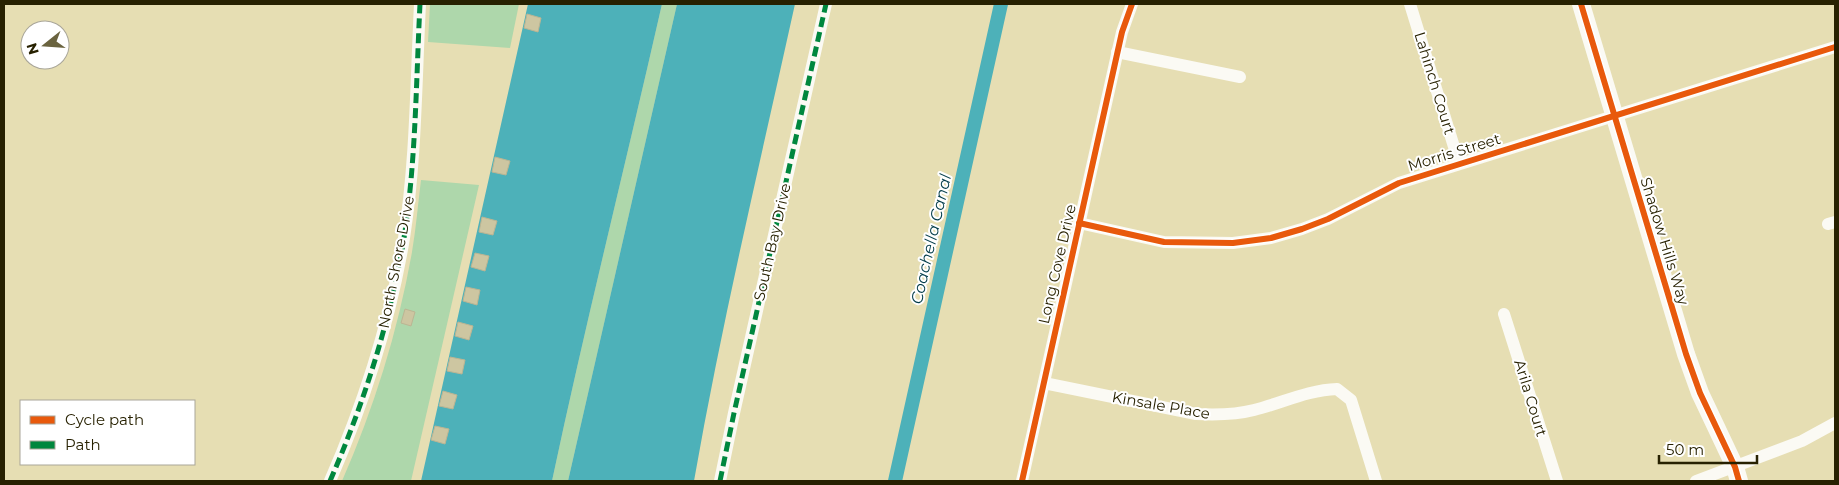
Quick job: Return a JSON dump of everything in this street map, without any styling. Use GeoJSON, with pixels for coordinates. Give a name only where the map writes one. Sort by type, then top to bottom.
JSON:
{"type":"FeatureCollection","features":[{"type":"Feature","properties":{"kind":"street","name":"North Shore Drive"},"geometry":{"type":"LineString","coordinates":[[330,481],[357,418],[379,347],[395,284],[404,238],[411,174],[420,4]]}},
{"type":"Feature","properties":{"kind":"street","name":"South Bay Drive"},"geometry":{"type":"LineString","coordinates":[[720,481],[826,4]]}},
{"type":"Feature","properties":{"kind":"street","name":"Long Cove Drive"},"geometry":{"type":"LineString","coordinates":[[1022,481],[1117,52],[1132,4]]}},
{"type":"Feature","properties":{"kind":"street","name":"Lahinch Court"},"geometry":{"type":"LineString","coordinates":[[1410,4],[1459,163]]}},
{"type":"Feature","properties":{"kind":"street","name":"Shadow Hills Way"},"geometry":{"type":"LineString","coordinates":[[1581,4],[1686,354],[1700,393],[1737,474]]}},
{"type":"Feature","properties":{"kind":"street","name":"Morris Street"},"geometry":{"type":"LineString","coordinates":[[1079,223],[1164,242],[1233,243],[1271,238],[1302,230],[1328,219],[1399,183],[1835,47]]}},
{"type":"Feature","properties":{"kind":"street"},"geometry":{"type":"LineString","coordinates":[[1117,52],[1240,76]]}},
{"type":"Feature","properties":{"kind":"street","name":"Arila Court"},"geometry":{"type":"LineString","coordinates":[[1504,314],[1557,481]]}},
{"type":"Feature","properties":{"kind":"street","name":"Kinsale Place"},"geometry":{"type":"LineString","coordinates":[[1044,383],[1196,414],[1218,415],[1256,410],[1321,389],[1337,389],[1351,400],[1376,481]]}},
{"type":"Feature","properties":{"kind":"street"},"geometry":{"type":"LineString","coordinates":[[1696,481],[1737,474],[1835,423]]}},
{"type":"Feature","properties":{"kind":"green space"},"geometry":{"type":"Polygon","coordinates":[[[430,4],[519,4],[510,48],[428,42],[430,4]]]}},
{"type":"Feature","properties":{"kind":"green space"},"geometry":{"type":"Polygon","coordinates":[[[662,4],[677,4],[568,481],[552,481],[578,361],[662,4]]]}},
{"type":"Feature","properties":{"kind":"green space"},"geometry":{"type":"Polygon","coordinates":[[[421,180],[479,185],[411,481],[342,481],[375,397],[400,311],[412,252],[421,180]]]}},
{"type":"Feature","properties":{"kind":"water"},"geometry":{"type":"Polygon","coordinates":[[[528,4],[662,4],[578,361],[552,481],[421,481],[528,4]]]}},
{"type":"Feature","properties":{"kind":"water"},"geometry":{"type":"Polygon","coordinates":[[[677,4],[795,4],[729,302],[694,481],[568,481],[677,4]]]}},
{"type":"Feature","properties":{"kind":"building"},"geometry":{"type":"Polygon","coordinates":[[[527,14],[541,18],[538,32],[524,28],[527,14]]]}},
{"type":"Feature","properties":{"kind":"building"},"geometry":{"type":"Polygon","coordinates":[[[495,157],[510,161],[506,175],[492,172],[495,157]]]}},
{"type":"Feature","properties":{"kind":"building"},"geometry":{"type":"Polygon","coordinates":[[[482,217],[497,221],[493,235],[479,232],[482,217]]]}},
{"type":"Feature","properties":{"kind":"building"},"geometry":{"type":"Polygon","coordinates":[[[475,253],[489,256],[485,271],[471,267],[475,253]]]}},
{"type":"Feature","properties":{"kind":"building"},"geometry":{"type":"Polygon","coordinates":[[[466,287],[480,290],[477,305],[463,301],[466,287]]]}},
{"type":"Feature","properties":{"kind":"building"},"geometry":{"type":"Polygon","coordinates":[[[405,309],[415,312],[411,326],[401,323],[405,309]]]}},
{"type":"Feature","properties":{"kind":"building"},"geometry":{"type":"Polygon","coordinates":[[[458,322],[473,326],[469,340],[455,336],[458,322]]]}},
{"type":"Feature","properties":{"kind":"building"},"geometry":{"type":"Polygon","coordinates":[[[450,357],[465,360],[462,374],[447,371],[450,357]]]}},
{"type":"Feature","properties":{"kind":"building"},"geometry":{"type":"Polygon","coordinates":[[[443,391],[457,395],[453,409],[439,406],[443,391]]]}},
{"type":"Feature","properties":{"kind":"building"},"geometry":{"type":"Polygon","coordinates":[[[435,426],[449,429],[445,444],[431,440],[435,426]]]}},
{"type":"Feature","properties":{"kind":"waterway","name":"Coachella Canal"},"geometry":{"type":"LineString","coordinates":[[895,481],[1001,4]]}},
{"type":"Feature","properties":{"kind":"marked path"},"geometry":{"type":"LineString","coordinates":[[330,481],[365,392],[391,300],[404,238],[411,180],[420,4]]}},
{"type":"Feature","properties":{"kind":"marked path"},"geometry":{"type":"LineString","coordinates":[[720,481],[826,4]]}},
{"type":"Feature","properties":{"kind":"cycle path"},"geometry":{"type":"LineString","coordinates":[[1022,481],[1122,32],[1132,4]]}},
{"type":"Feature","properties":{"kind":"cycle path"},"geometry":{"type":"LineString","coordinates":[[1581,4],[1686,354],[1700,393],[1735,467],[1739,481]]}},
{"type":"Feature","properties":{"kind":"cycle path"},"geometry":{"type":"LineString","coordinates":[[1079,223],[1164,242],[1233,243],[1271,238],[1328,219],[1399,183],[1835,47]]}}]}
